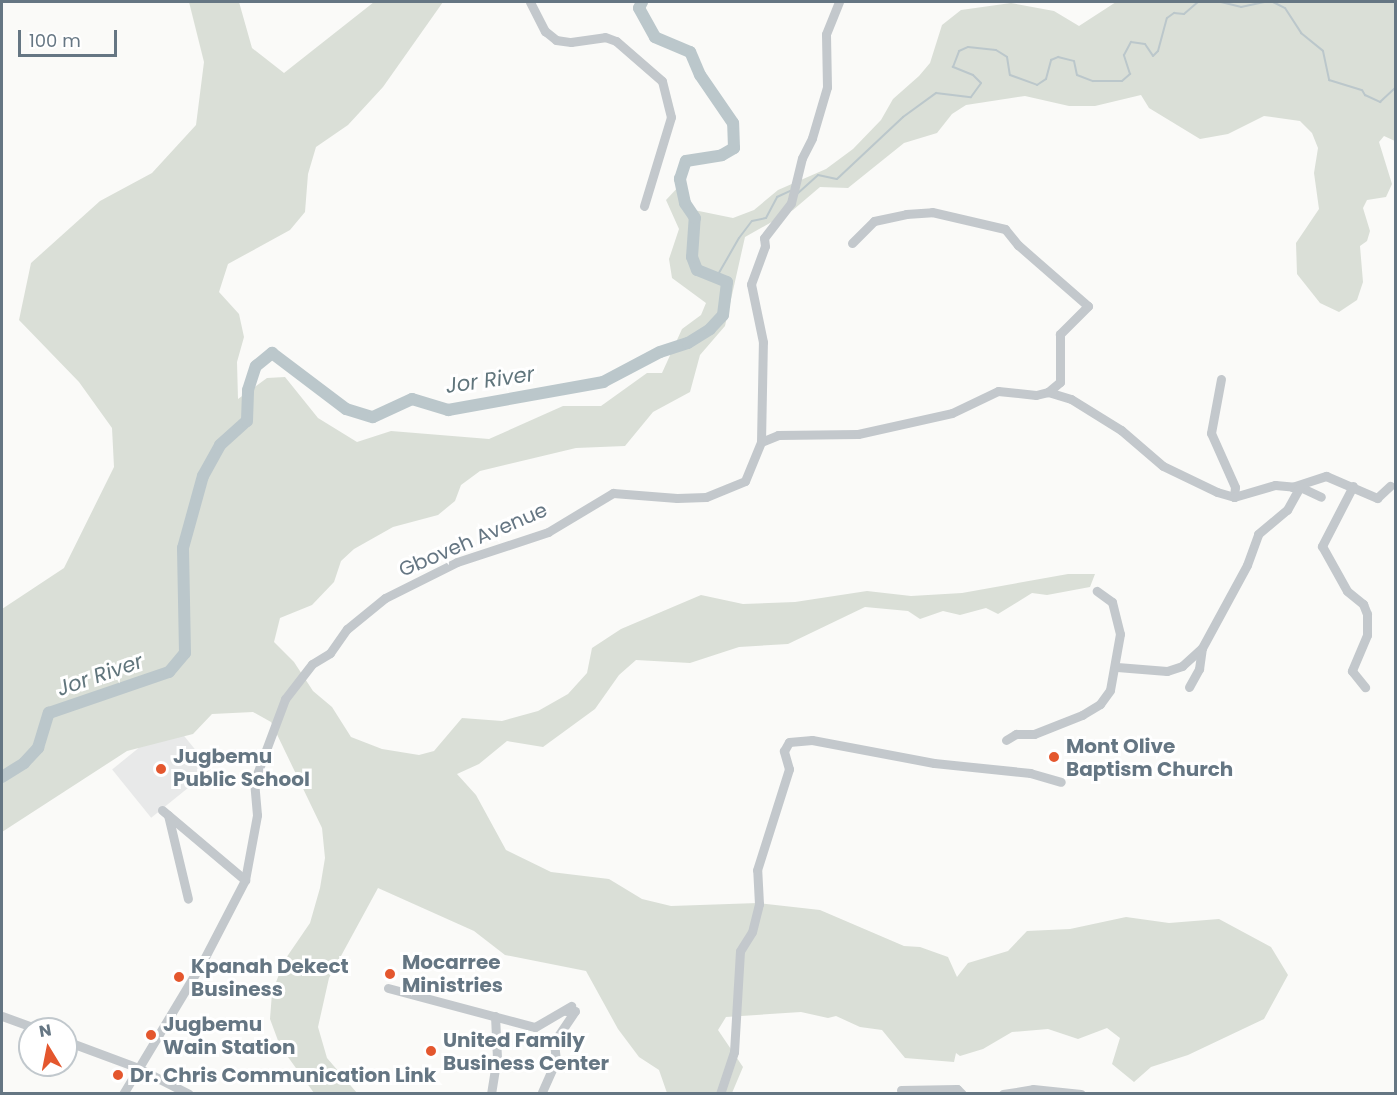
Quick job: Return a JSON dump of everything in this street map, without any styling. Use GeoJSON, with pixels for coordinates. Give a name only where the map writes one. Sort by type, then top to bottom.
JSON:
{"type":"FeatureCollection","features":[{"type":"Feature","properties":{"kind":"street"},"geometry":{"type":"LineString","coordinates":[[530,2],[545,31],[556,40],[605,37],[616,41],[662,81],[671,117],[644,206]]}},
{"type":"Feature","properties":{"kind":"street","name":"Gboveh Avenue"},"geometry":{"type":"LineString","coordinates":[[123,1094],[136,1067],[158,1040],[245,880],[257,815],[254,782],[285,699],[312,664],[330,653],[347,629],[385,598],[457,562],[548,532],[613,493],[677,498],[706,497],[745,481],[761,442],[763,342],[751,284],[765,246],[764,238],[791,203],[802,158],[812,138],[827,87],[826,34],[839,2]]}},
{"type":"Feature","properties":{"kind":"street"},"geometry":{"type":"LineString","coordinates":[[761,442],[778,435],[858,435],[952,413],[998,391],[1036,395],[1048,392],[1060,382],[1060,334],[1088,306],[1018,245],[1005,229],[932,212],[879,219],[852,243]]}},
{"type":"Feature","properties":{"kind":"street"},"geometry":{"type":"LineString","coordinates":[[1221,379],[1210,433],[1234,487],[1234,497]]}},
{"type":"Feature","properties":{"kind":"street"},"geometry":{"type":"LineString","coordinates":[[1048,392],[1071,399],[1121,430],[1162,466],[1234,497],[1275,485],[1296,487],[1321,497]]}},
{"type":"Feature","properties":{"kind":"street"},"geometry":{"type":"LineString","coordinates":[[1189,687],[1199,669],[1202,648],[1246,565],[1258,534],[1287,510],[1296,487],[1326,476],[1377,498],[1390,486]]}},
{"type":"Feature","properties":{"kind":"street"},"geometry":{"type":"LineString","coordinates":[[1353,486],[1322,546],[1347,591],[1363,604],[1367,614],[1366,635],[1352,671],[1365,687]]}},
{"type":"Feature","properties":{"kind":"street"},"geometry":{"type":"LineString","coordinates":[[1005,740],[1016,734],[1034,734],[1100,704],[1117,667],[1120,634],[1108,596],[1098,591]]}},
{"type":"Feature","properties":{"kind":"street"},"geometry":{"type":"LineString","coordinates":[[1117,667],[1167,671],[1182,666],[1202,648]]}},
{"type":"Feature","properties":{"kind":"street"},"geometry":{"type":"LineString","coordinates":[[720,1094],[734,1053],[736,973],[740,951],[752,932],[759,904],[757,870],[767,829],[789,769],[785,745],[796,740],[981,770],[1030,773],[1061,782]]}},
{"type":"Feature","properties":{"kind":"street"},"geometry":{"type":"LineString","coordinates":[[188,899],[165,813],[245,880]]}},
{"type":"Feature","properties":{"kind":"street"},"geometry":{"type":"LineString","coordinates":[[388,988],[535,1027],[568,1008],[575,1011],[554,1042],[556,1061],[542,1092]]}},
{"type":"Feature","properties":{"kind":"street"},"geometry":{"type":"LineString","coordinates":[[2,1016],[18,1022]]}},
{"type":"Feature","properties":{"kind":"street"},"geometry":{"type":"LineString","coordinates":[[491,1094],[497,1058],[495,1016]]}},
{"type":"Feature","properties":{"kind":"street"},"geometry":{"type":"LineString","coordinates":[[78,1045],[136,1067],[189,1094]]}},
{"type":"Feature","properties":{"kind":"street"},"geometry":{"type":"LineString","coordinates":[[901,1090],[957,1089],[962,1094]]}},
{"type":"Feature","properties":{"kind":"street"},"geometry":{"type":"LineString","coordinates":[[1003,1094],[1033,1089],[1081,1094]]}},
{"type":"Feature","properties":{"kind":"shaded area"},"geometry":{"type":"Polygon","coordinates":[[[189,2],[239,2],[252,48],[284,73],[374,2],[443,2],[383,87],[348,125],[316,147],[308,174],[305,212],[290,230],[228,264],[219,292],[239,314],[244,337],[237,362],[238,399],[267,378],[285,377],[318,418],[357,442],[391,431],[489,439],[563,406],[601,406],[647,373],[662,373],[682,329],[701,315],[706,303],[672,278],[669,259],[679,229],[666,200],[681,184],[689,209],[733,218],[754,210],[778,190],[826,169],[853,149],[881,120],[893,99],[919,76],[930,63],[942,25],[961,10],[1011,3],[1054,11],[1079,26],[1116,2],[1395,2],[1395,141],[1384,136],[1379,142],[1392,184],[1386,197],[1367,200],[1363,208],[1370,231],[1367,241],[1360,246],[1363,282],[1357,300],[1339,312],[1320,303],[1297,274],[1296,243],[1319,209],[1314,173],[1318,148],[1312,133],[1300,121],[1264,116],[1228,134],[1200,139],[1149,108],[1141,95],[1095,106],[1069,106],[1025,96],[966,105],[952,114],[937,133],[904,143],[848,188],[820,187],[793,210],[745,237],[725,326],[700,355],[690,392],[653,412],[625,446],[576,448],[480,471],[461,485],[455,501],[438,515],[393,527],[354,549],[341,561],[334,582],[312,605],[280,618],[274,642],[294,662],[313,691],[332,707],[351,737],[382,749],[419,755],[434,751],[462,718],[502,721],[538,711],[568,694],[587,673],[592,648],[621,629],[701,595],[743,604],[795,602],[867,591],[911,596],[962,593],[1068,574],[1095,574],[1090,587],[1047,595],[1032,593],[998,614],[986,608],[960,615],[943,611],[920,619],[908,611],[865,607],[788,644],[739,647],[690,663],[636,660],[619,675],[595,709],[543,747],[507,741],[479,764],[457,774],[476,795],[506,850],[551,872],[609,879],[642,899],[671,906],[758,903],[820,910],[904,946],[920,947],[948,957],[957,977],[968,963],[1008,951],[1027,931],[1070,929],[1126,917],[1169,923],[1219,919],[1271,947],[1288,975],[1264,1019],[1188,1055],[1151,1067],[1134,1082],[1112,1064],[1120,1038],[1107,1028],[1078,1039],[1048,1029],[1012,1032],[983,1049],[960,1056],[956,1053],[954,1062],[905,1058],[882,1030],[860,1027],[836,1016],[828,1018],[801,1012],[726,1017],[718,1030],[743,1067],[732,1093],[667,1093],[659,1070],[639,1057],[618,1029],[586,971],[505,955],[474,931],[378,888],[329,978],[318,1027],[327,1058],[357,1093],[314,1093],[280,1046],[270,1019],[272,993],[284,961],[310,923],[320,888],[325,858],[322,828],[271,722],[253,712],[212,714],[193,734],[127,751],[2,832],[2,609],[64,568],[114,467],[112,428],[79,382],[19,320],[31,263],[100,201],[152,173],[196,125],[204,62],[189,2]]]}},
{"type":"Feature","properties":{"kind":"shaded area","name":"Jugbemu Public School"},"geometry":{"type":"Polygon","coordinates":[[[172,721],[211,769],[151,818],[112,769],[172,721]]]}},
{"type":"Feature","properties":{"kind":"waterway","name":"Jor River"},"geometry":{"type":"LineString","coordinates":[[2,777],[24,763],[38,748],[49,713],[169,672],[185,653],[183,548],[203,476],[220,445],[247,421],[248,390],[256,366],[272,353],[346,409],[373,417],[412,399],[448,410],[603,382],[660,352],[688,343],[710,329],[723,315],[727,282],[697,270],[692,257],[695,218],[685,203],[680,179],[686,161],[722,155],[734,148],[733,123],[700,75],[690,52],[655,37],[639,8],[642,2]]}},
{"type":"Feature","properties":{"kind":"waterway"},"geometry":{"type":"LineString","coordinates":[[797,194],[818,175],[837,179],[903,117],[936,93],[971,97],[981,83],[973,75],[953,67],[959,51],[968,47],[996,50],[1007,57],[1010,75],[1037,85],[1046,79],[1051,60],[1058,57],[1074,61],[1077,75],[1093,81],[1122,81],[1130,74],[1124,55],[1131,42],[1145,44],[1153,56],[1158,51],[1167,18],[1174,13],[1184,14],[1198,2]]}},
{"type":"Feature","properties":{"kind":"waterway"},"geometry":{"type":"LineString","coordinates":[[1221,2],[1241,7],[1265,2]]}},
{"type":"Feature","properties":{"kind":"waterway"},"geometry":{"type":"LineString","coordinates":[[1273,2],[1285,8],[1301,33],[1323,51],[1329,80],[1362,90],[1365,95],[1380,102],[1396,87]]}},
{"type":"Feature","properties":{"kind":"waterway"},"geometry":{"type":"LineString","coordinates":[[727,282],[716,278],[739,238],[752,221],[766,218],[777,197],[790,191]]}},
{"type":"Feature","properties":{"kind":"place","name":"Mont Olive Baptism Church"},"geometry":{"type":"Point","coordinates":[1054,757]}},
{"type":"Feature","properties":{"kind":"place","name":"Jugbemu Public School"},"geometry":{"type":"Point","coordinates":[161,769]}},
{"type":"Feature","properties":{"kind":"place","name":"Mocarree Ministries"},"geometry":{"type":"Point","coordinates":[390,974]}},
{"type":"Feature","properties":{"kind":"place","name":"Kpanah Dekect Business"},"geometry":{"type":"Point","coordinates":[179,977]}},
{"type":"Feature","properties":{"kind":"place","name":"Jugbemu Wain Station"},"geometry":{"type":"Point","coordinates":[151,1035]}},
{"type":"Feature","properties":{"kind":"place","name":"United Family Business Center"},"geometry":{"type":"Point","coordinates":[431,1051]}},
{"type":"Feature","properties":{"kind":"place","name":"Dr. Chris Communication Link"},"geometry":{"type":"Point","coordinates":[118,1075]}}]}
